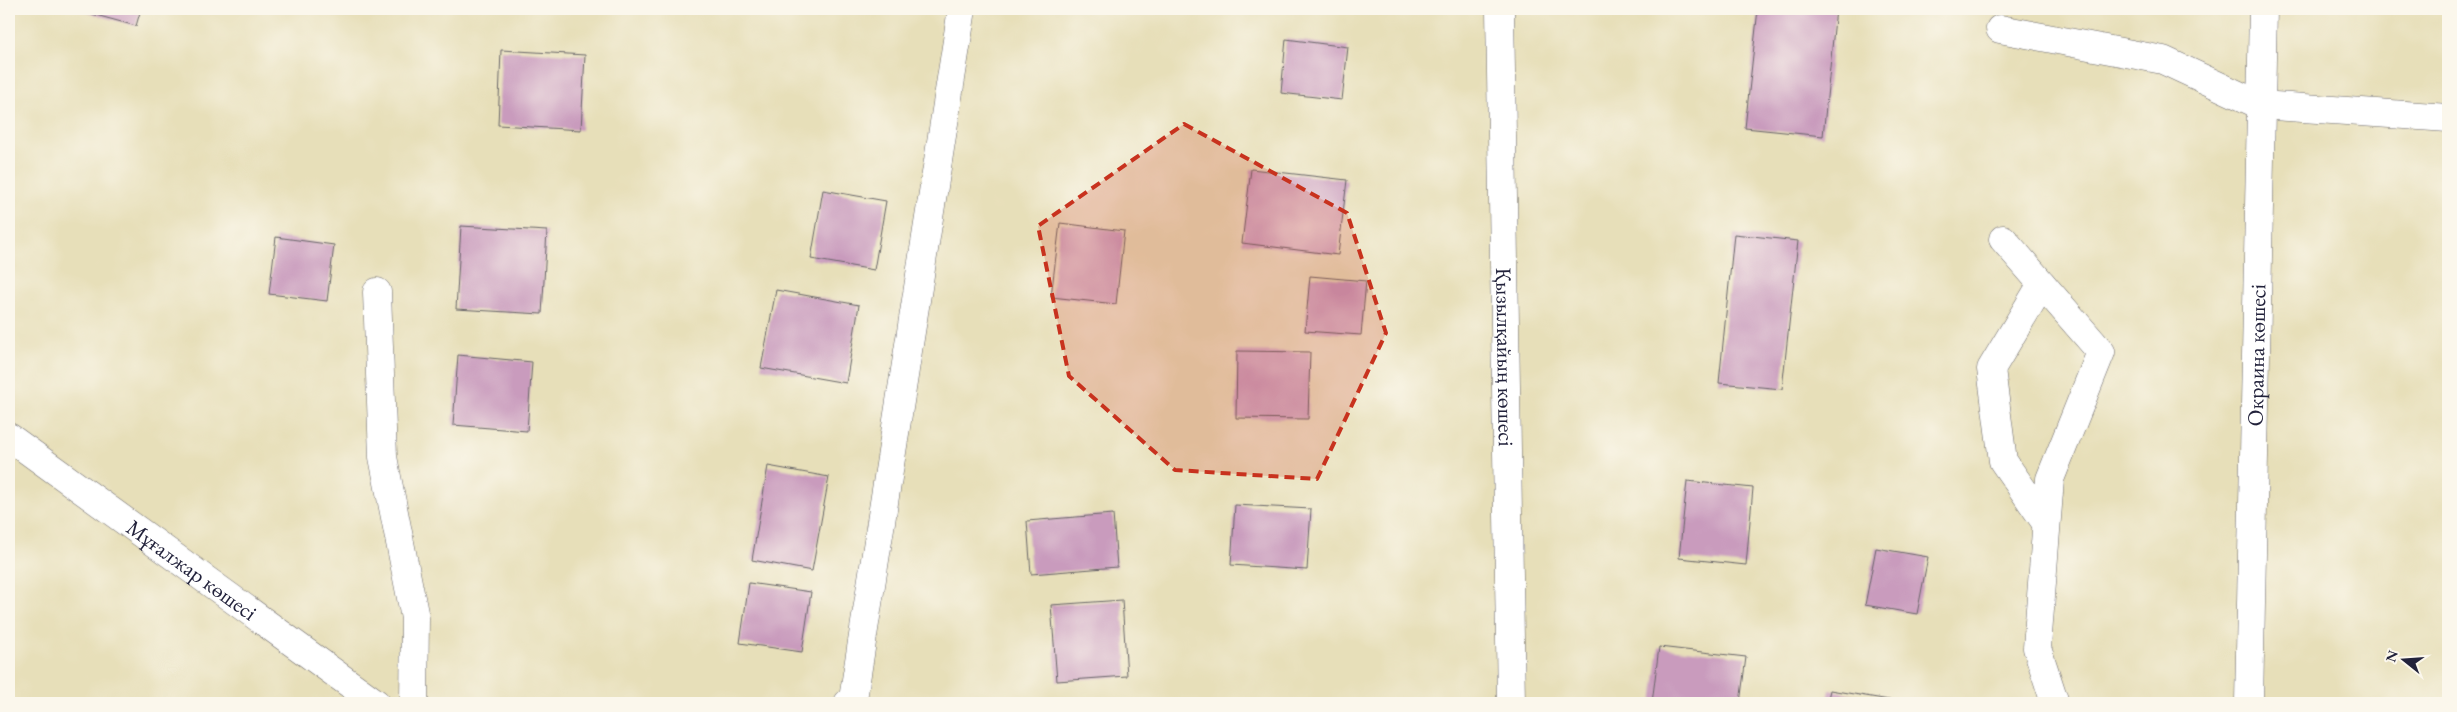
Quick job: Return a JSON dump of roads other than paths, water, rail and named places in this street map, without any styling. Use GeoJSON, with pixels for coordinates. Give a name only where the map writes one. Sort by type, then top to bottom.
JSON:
{"type":"FeatureCollection","features":[{"type":"Feature","properties":{"kind":"street"},"geometry":{"type":"LineString","coordinates":[[848,703],[853,698],[962,9]]}},
{"type":"Feature","properties":{"kind":"street","name":"Қызылқайың көшесі"},"geometry":{"type":"LineString","coordinates":[[1500,9],[1511,703]]}},
{"type":"Feature","properties":{"kind":"street","name":"Окраина көшесі"},"geometry":{"type":"LineString","coordinates":[[2249,703],[2263,9]]}},
{"type":"Feature","properties":{"kind":"street"},"geometry":{"type":"LineString","coordinates":[[2000,30],[2163,60],[2260,105],[2448,118]]}},
{"type":"Feature","properties":{"kind":"street"},"geometry":{"type":"LineString","coordinates":[[2003,239],[2102,352],[2050,480],[2037,648],[2055,703]]}},
{"type":"Feature","properties":{"kind":"street"},"geometry":{"type":"LineString","coordinates":[[2042,284],[1991,369],[2003,460],[2046,523]]}},
{"type":"Feature","properties":{"kind":"street"},"geometry":{"type":"LineString","coordinates":[[377,292],[383,456],[415,618],[414,703]]}},
{"type":"Feature","properties":{"kind":"street","name":"Мұғалжар көшесі"},"geometry":{"type":"LineString","coordinates":[[14,446],[376,703]]}}]}
